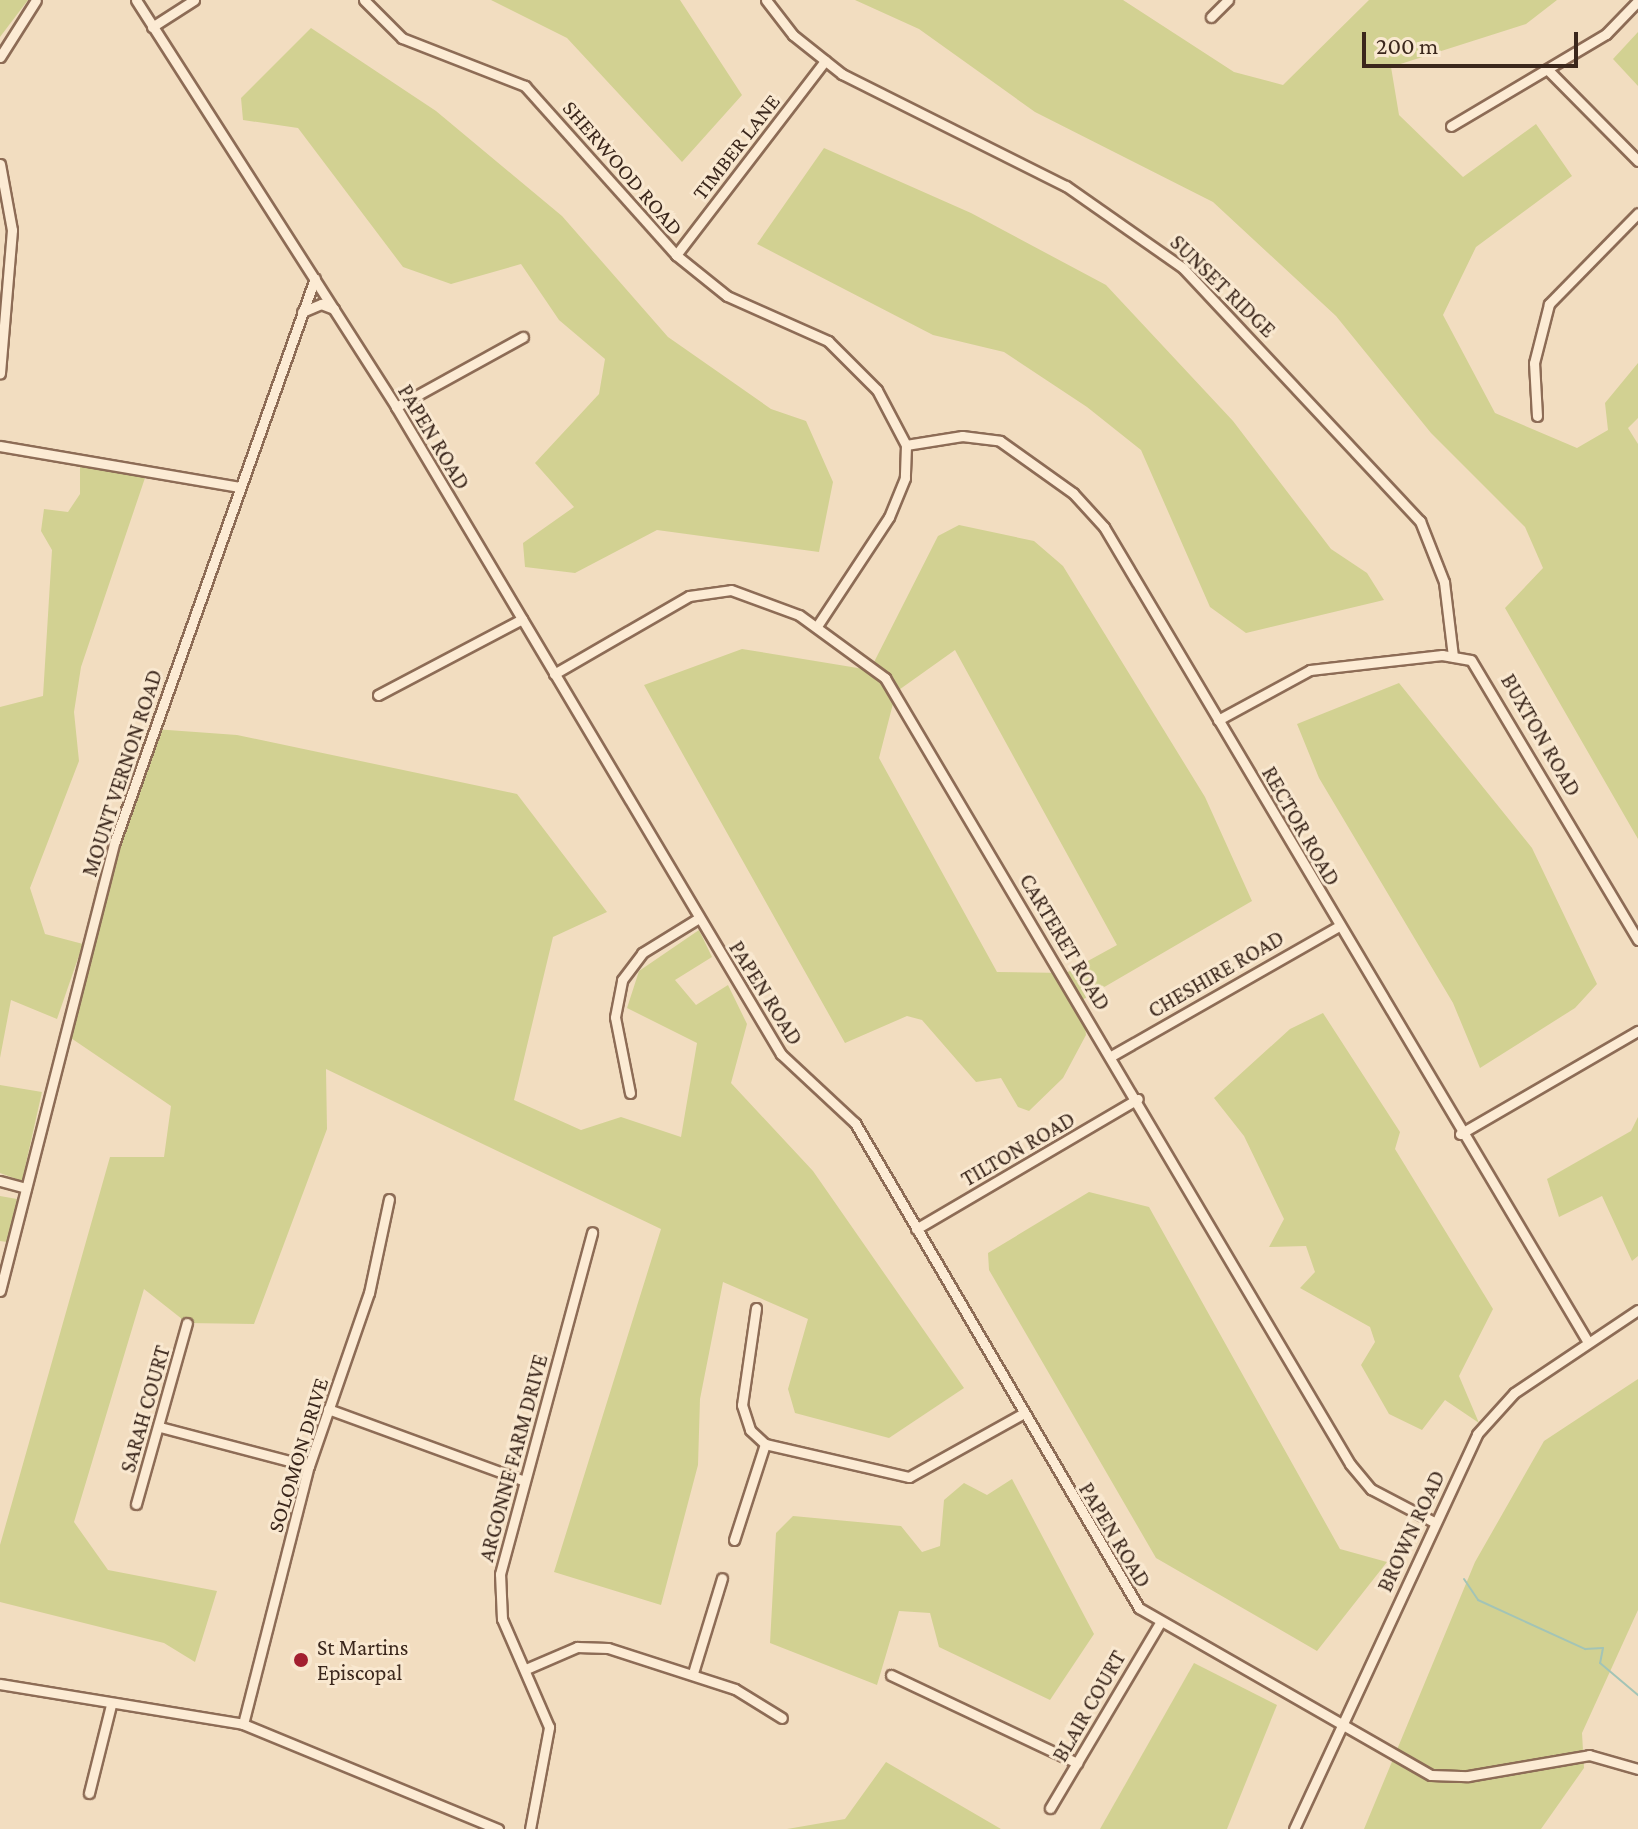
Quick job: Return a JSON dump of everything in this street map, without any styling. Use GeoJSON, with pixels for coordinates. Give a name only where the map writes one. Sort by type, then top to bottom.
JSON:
{"type":"FeatureCollection","features":[{"type":"Feature","properties":{"kind":"street"},"geometry":{"type":"LineString","coordinates":[[0,57],[36,0]]}},
{"type":"Feature","properties":{"kind":"street","name":"PAPEN ROAD"},"geometry":{"type":"LineString","coordinates":[[136,0],[396,407],[787,1062],[855,1123],[1120,1582],[1160,1623],[1341,1728],[1431,1775],[1468,1776],[1589,1755],[1638,1769]]}},
{"type":"Feature","properties":{"kind":"street"},"geometry":{"type":"LineString","coordinates":[[152,27],[194,0]]}},
{"type":"Feature","properties":{"kind":"street","name":"SHERWOOD ROAD"},"geometry":{"type":"LineString","coordinates":[[364,0],[402,38],[525,86],[676,255],[727,296],[839,349],[877,390],[906,445]]}},
{"type":"Feature","properties":{"kind":"street","name":"SUNSET RIDGE"},"geometry":{"type":"LineString","coordinates":[[766,0],[825,61],[1087,198],[1183,268],[1420,521],[1444,582],[1453,656]]}},
{"type":"Feature","properties":{"kind":"street"},"geometry":{"type":"LineString","coordinates":[[1211,17],[1228,0]]}},
{"type":"Feature","properties":{"kind":"street"},"geometry":{"type":"LineString","coordinates":[[1451,126],[1606,34],[1638,1]]}},
{"type":"Feature","properties":{"kind":"street","name":"TIMBER LANE"},"geometry":{"type":"LineString","coordinates":[[676,255],[825,61]]}},
{"type":"Feature","properties":{"kind":"street"},"geometry":{"type":"LineString","coordinates":[[1548,70],[1638,161]]}},
{"type":"Feature","properties":{"kind":"street"},"geometry":{"type":"LineString","coordinates":[[0,164],[12,230],[0,373]]}},
{"type":"Feature","properties":{"kind":"street"},"geometry":{"type":"LineString","coordinates":[[1537,416],[1534,363],[1549,304],[1638,213]]}},
{"type":"Feature","properties":{"kind":"street","name":"MOUNT VERNON ROAD"},"geometry":{"type":"LineString","coordinates":[[0,1291],[115,841],[315,278]]}},
{"type":"Feature","properties":{"kind":"street"},"geometry":{"type":"LineString","coordinates":[[302,312],[321,304],[334,309]]}},
{"type":"Feature","properties":{"kind":"street"},"geometry":{"type":"LineString","coordinates":[[396,407],[523,337]]}},
{"type":"Feature","properties":{"kind":"street","name":"RECTOR ROAD"},"geometry":{"type":"LineString","coordinates":[[906,445],[988,437],[1073,493],[1104,527],[1460,1134],[1588,1342]]}},
{"type":"Feature","properties":{"kind":"street"},"geometry":{"type":"LineString","coordinates":[[817,626],[900,498],[906,445]]}},
{"type":"Feature","properties":{"kind":"street"},"geometry":{"type":"LineString","coordinates":[[0,446],[240,487]]}},
{"type":"Feature","properties":{"kind":"street","name":"CARTERET ROAD"},"geometry":{"type":"LineString","coordinates":[[554,674],[642,619],[718,590],[760,597],[817,626],[901,699],[1113,1055],[1350,1464],[1371,1489],[1434,1522]]}},
{"type":"Feature","properties":{"kind":"street"},"geometry":{"type":"LineString","coordinates":[[378,695],[522,619]]}},
{"type":"Feature","properties":{"kind":"street"},"geometry":{"type":"LineString","coordinates":[[1218,720],[1310,670],[1453,656]]}},
{"type":"Feature","properties":{"kind":"street","name":"BUXTON ROAD"},"geometry":{"type":"LineString","coordinates":[[1453,656],[1485,674],[1638,940]]}},
{"type":"Feature","properties":{"kind":"street"},"geometry":{"type":"LineString","coordinates":[[630,1093],[615,1017],[622,980],[642,953],[699,918]]}},
{"type":"Feature","properties":{"kind":"street","name":"CHESHIRE ROAD"},"geometry":{"type":"LineString","coordinates":[[1113,1055],[1339,926]]}},
{"type":"Feature","properties":{"kind":"street"},"geometry":{"type":"LineString","coordinates":[[1460,1134],[1638,1031]]}},
{"type":"Feature","properties":{"kind":"street","name":"TILTON ROAD"},"geometry":{"type":"LineString","coordinates":[[916,1229],[1138,1099]]}},
{"type":"Feature","properties":{"kind":"street"},"geometry":{"type":"LineString","coordinates":[[0,1181],[26,1188]]}},
{"type":"Feature","properties":{"kind":"street","name":"SOLOMON DRIVE"},"geometry":{"type":"LineString","coordinates":[[243,1724],[309,1466],[369,1293],[389,1199]]}},
{"type":"Feature","properties":{"kind":"street","name":"ARGONNE FARM DRIVE"},"geometry":{"type":"LineString","coordinates":[[530,1829],[549,1727],[499,1599],[522,1480],[592,1232]]}},
{"type":"Feature","properties":{"kind":"street"},"geometry":{"type":"LineString","coordinates":[[756,1308],[742,1405],[750,1430],[765,1444],[909,1477],[1022,1414]]}},
{"type":"Feature","properties":{"kind":"street","name":"BROWN ROAD"},"geometry":{"type":"LineString","coordinates":[[1294,1829],[1434,1522],[1489,1418],[1588,1342],[1638,1310]]}},
{"type":"Feature","properties":{"kind":"street","name":"SARAH COURT"},"geometry":{"type":"LineString","coordinates":[[136,1504],[187,1323]]}},
{"type":"Feature","properties":{"kind":"street"},"geometry":{"type":"LineString","coordinates":[[328,1409],[522,1480]]}},
{"type":"Feature","properties":{"kind":"street"},"geometry":{"type":"LineString","coordinates":[[160,1427],[309,1466]]}},
{"type":"Feature","properties":{"kind":"street"},"geometry":{"type":"LineString","coordinates":[[734,1540],[765,1444]]}},
{"type":"Feature","properties":{"kind":"street"},"geometry":{"type":"LineString","coordinates":[[693,1673],[722,1578]]}},
{"type":"Feature","properties":{"kind":"street","name":"BLAIR COURT"},"geometry":{"type":"LineString","coordinates":[[1050,1808],[1160,1623]]}},
{"type":"Feature","properties":{"kind":"street"},"geometry":{"type":"LineString","coordinates":[[526,1669],[592,1647],[693,1673],[782,1718]]}},
{"type":"Feature","properties":{"kind":"street"},"geometry":{"type":"LineString","coordinates":[[891,1675],[1077,1763]]}},
{"type":"Feature","properties":{"kind":"street"},"geometry":{"type":"LineString","coordinates":[[0,1684],[111,1705],[243,1724],[498,1829]]}},
{"type":"Feature","properties":{"kind":"street"},"geometry":{"type":"LineString","coordinates":[[89,1793],[111,1705]]}},
{"type":"Feature","properties":{"kind":"shaded area"},"geometry":{"type":"Polygon","coordinates":[[[0,0],[28,0],[0,37],[0,0]]]}},
{"type":"Feature","properties":{"kind":"shaded area"},"geometry":{"type":"Polygon","coordinates":[[[491,0],[680,0],[742,95],[682,162],[567,38],[491,0]]]}},
{"type":"Feature","properties":{"kind":"shaded area"},"geometry":{"type":"Polygon","coordinates":[[[855,0],[1123,0],[1234,72],[1283,85],[1369,0],[1557,0],[1526,24],[1391,67],[1399,115],[1463,177],[1536,124],[1572,176],[1476,247],[1443,315],[1495,413],[1577,448],[1608,430],[1605,403],[1638,363],[1638,418],[1628,428],[1638,444],[1638,839],[1505,608],[1543,568],[1525,527],[1431,433],[1336,316],[1213,202],[1035,112],[919,29],[855,0]]]}},
{"type":"Feature","properties":{"kind":"shaded area"},"geometry":{"type":"Polygon","coordinates":[[[311,28],[436,111],[562,216],[668,337],[771,409],[806,421],[833,482],[819,552],[657,530],[575,573],[525,567],[523,543],[574,507],[535,463],[599,394],[605,359],[559,320],[521,264],[451,284],[403,267],[298,128],[243,120],[241,98],[311,28]]]}},
{"type":"Feature","properties":{"kind":"shaded area"},"geometry":{"type":"Polygon","coordinates":[[[1638,32],[1638,86],[1613,59],[1638,32]]]}},
{"type":"Feature","properties":{"kind":"shaded area"},"geometry":{"type":"Polygon","coordinates":[[[824,148],[971,213],[1106,285],[1233,421],[1331,549],[1367,573],[1384,600],[1246,633],[1210,607],[1141,450],[1087,407],[1004,352],[933,335],[757,244],[824,148]]]}},
{"type":"Feature","properties":{"kind":"shaded area"},"geometry":{"type":"Polygon","coordinates":[[[80,464],[147,472],[81,667],[74,712],[79,761],[30,888],[45,934],[83,944],[57,1019],[11,1000],[0,1058],[0,707],[43,696],[52,550],[41,531],[44,509],[68,512],[80,494],[80,464]]]}},
{"type":"Feature","properties":{"kind":"shaded area"},"geometry":{"type":"Polygon","coordinates":[[[959,525],[1034,541],[1063,566],[1205,797],[1252,901],[1082,1000],[1086,1035],[1063,1078],[1029,1111],[1018,1107],[1001,1078],[976,1082],[922,1020],[907,1016],[845,1043],[644,685],[742,649],[870,670],[938,536],[959,525]],[[955,650],[896,692],[879,758],[997,972],[1066,973],[1117,945],[955,650]]]}},
{"type":"Feature","properties":{"kind":"shaded area"},"geometry":{"type":"Polygon","coordinates":[[[1399,683],[1532,848],[1597,984],[1575,1008],[1480,1068],[1453,1003],[1319,778],[1297,724],[1399,683]]]}},
{"type":"Feature","properties":{"kind":"shaded area"},"geometry":{"type":"Polygon","coordinates":[[[154,729],[237,735],[517,794],[607,912],[553,937],[514,1100],[581,1130],[621,1117],[681,1137],[697,1043],[627,1008],[639,971],[699,930],[712,957],[675,980],[696,1005],[728,985],[747,1024],[731,1083],[813,1171],[964,1388],[889,1438],[795,1413],[788,1389],[808,1319],[723,1282],[700,1399],[698,1465],[661,1605],[554,1572],[661,1229],[326,1069],[327,1129],[254,1324],[187,1323],[144,1289],[74,1522],[108,1570],[217,1591],[195,1662],[164,1643],[0,1602],[0,1545],[110,1157],[164,1157],[171,1106],[65,1034],[115,841],[154,729]]]}},
{"type":"Feature","properties":{"kind":"shaded area"},"geometry":{"type":"Polygon","coordinates":[[[1323,1013],[1400,1132],[1395,1149],[1493,1309],[1459,1376],[1479,1423],[1445,1400],[1422,1430],[1389,1414],[1361,1365],[1375,1342],[1370,1327],[1300,1288],[1315,1272],[1306,1246],[1269,1247],[1284,1219],[1244,1136],[1214,1098],[1290,1029],[1323,1013]]]}},
{"type":"Feature","properties":{"kind":"shaded area"},"geometry":{"type":"Polygon","coordinates":[[[0,1085],[42,1092],[22,1181],[0,1173],[0,1085]]]}},
{"type":"Feature","properties":{"kind":"shaded area"},"geometry":{"type":"Polygon","coordinates":[[[1638,1117],[1638,1256],[1632,1261],[1602,1196],[1559,1217],[1547,1179],[1631,1131],[1638,1117]]]}},
{"type":"Feature","properties":{"kind":"shaded area"},"geometry":{"type":"Polygon","coordinates":[[[1089,1192],[1149,1207],[1340,1549],[1387,1562],[1317,1651],[1156,1558],[989,1270],[988,1253],[1089,1192]]]}},
{"type":"Feature","properties":{"kind":"shaded area"},"geometry":{"type":"Polygon","coordinates":[[[0,1196],[17,1199],[7,1242],[0,1241],[0,1196]]]}},
{"type":"Feature","properties":{"kind":"shaded area"},"geometry":{"type":"Polygon","coordinates":[[[1638,1379],[1638,1610],[1582,1733],[1584,1768],[1541,1829],[1364,1829],[1475,1562],[1544,1441],[1638,1379]]]}},
{"type":"Feature","properties":{"kind":"shaded area"},"geometry":{"type":"Polygon","coordinates":[[[1012,1479],[1094,1634],[1050,1700],[939,1647],[930,1613],[899,1611],[877,1685],[770,1643],[776,1533],[793,1516],[901,1526],[922,1552],[940,1546],[944,1500],[964,1483],[987,1495],[1012,1479]]]}},
{"type":"Feature","properties":{"kind":"shaded area"},"geometry":{"type":"Polygon","coordinates":[[[1194,1663],[1277,1705],[1227,1829],[1100,1829],[1194,1663]]]}},
{"type":"Feature","properties":{"kind":"shaded area"},"geometry":{"type":"Polygon","coordinates":[[[886,1762],[1001,1829],[787,1829],[845,1819],[886,1762]]]}},
{"type":"Feature","properties":{"kind":"waterway"},"geometry":{"type":"LineString","coordinates":[[1464,1579],[1478,1600],[1585,1649],[1603,1648],[1600,1663],[1638,1695]]}},
{"type":"Feature","properties":{"kind":"place","name":"St Martins Episcopal"},"geometry":{"type":"Point","coordinates":[301,1660]}}]}
